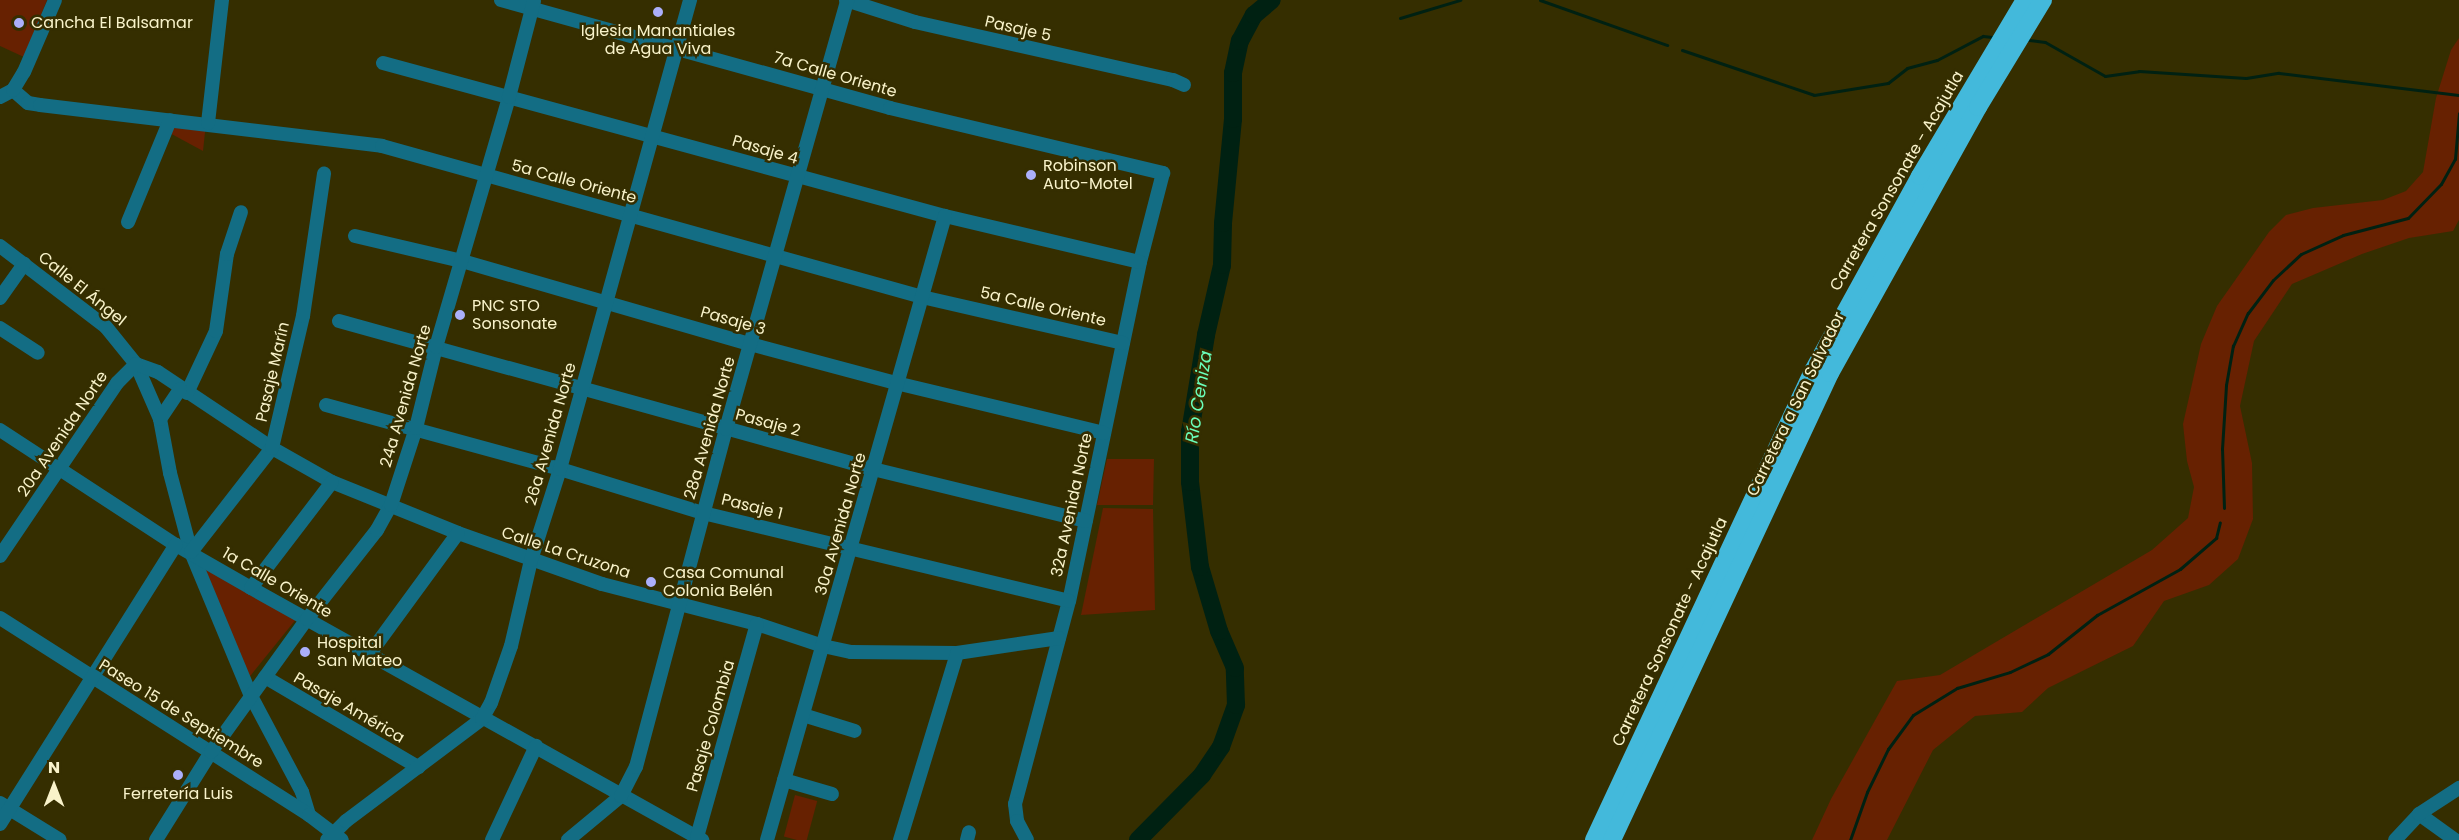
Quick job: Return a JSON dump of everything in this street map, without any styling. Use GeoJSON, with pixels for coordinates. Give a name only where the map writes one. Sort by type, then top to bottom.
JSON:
{"type":"FeatureCollection","features":[{"type":"Feature","properties":{"kind":"highway","name":"Carretera Sonsonate - Acajutla"},"geometry":{"type":"LineString","coordinates":[[1594,840],[1813,371],[1920,176],[2025,0]]}},
{"type":"Feature","properties":{"kind":"highway","name":"Carretera a San Salvador"},"geometry":{"type":"LineString","coordinates":[[1612,840],[1830,373],[1978,106],[2043,0]]}},
{"type":"Feature","properties":{"kind":"street"},"geometry":{"type":"LineString","coordinates":[[0,97],[13,90],[26,69],[55,0]]}},
{"type":"Feature","properties":{"kind":"street"},"geometry":{"type":"LineString","coordinates":[[208,123],[222,0]]}},
{"type":"Feature","properties":{"kind":"street","name":"7a Calle Oriente"},"geometry":{"type":"LineString","coordinates":[[501,0],[533,4],[890,108],[1163,173]]}},
{"type":"Feature","properties":{"kind":"street","name":"26a Avenida Norte"},"geometry":{"type":"LineString","coordinates":[[334,837],[417,767],[482,718],[491,703],[511,646],[531,560],[560,469],[690,0]]}},
{"type":"Feature","properties":{"kind":"street","name":"Pasaje 5"},"geometry":{"type":"LineString","coordinates":[[847,0],[915,22],[1173,80],[1184,85]]}},
{"type":"Feature","properties":{"kind":"street","name":"28a Avenida Norte"},"geometry":{"type":"LineString","coordinates":[[568,840],[621,796],[636,767],[726,429],[847,0]]}},
{"type":"Feature","properties":{"kind":"street","name":"24a Avenida Norte"},"geometry":{"type":"LineString","coordinates":[[156,840],[211,753],[307,619],[377,530],[391,505],[416,429],[436,347],[509,97],[533,4]]}},
{"type":"Feature","properties":{"kind":"street","name":"Pasaje 4"},"geometry":{"type":"LineString","coordinates":[[383,63],[945,216],[1140,262]]}},
{"type":"Feature","properties":{"kind":"street","name":"5a Calle Oriente"},"geometry":{"type":"LineString","coordinates":[[13,90],[28,102],[40,105],[208,123],[382,146],[922,297],[1123,343]]}},
{"type":"Feature","properties":{"kind":"street"},"geometry":{"type":"LineString","coordinates":[[128,222],[170,120]]}},
{"type":"Feature","properties":{"kind":"street","name":"32a Avenida Norte"},"geometry":{"type":"LineString","coordinates":[[1027,840],[1017,821],[1015,804],[1069,601],[1140,262],[1163,173]]}},
{"type":"Feature","properties":{"kind":"street","name":"Pasaje Marín"},"geometry":{"type":"LineString","coordinates":[[191,552],[272,448],[303,316],[324,174]]}},
{"type":"Feature","properties":{"kind":"street"},"geometry":{"type":"LineString","coordinates":[[160,418],[184,391],[216,331],[227,254],[241,212]]}},
{"type":"Feature","properties":{"kind":"street","name":"30a Avenida Norte"},"geometry":{"type":"LineString","coordinates":[[766,840],[945,216]]}},
{"type":"Feature","properties":{"kind":"street","name":"Pasaje 3"},"geometry":{"type":"LineString","coordinates":[[355,236],[462,261],[605,300],[750,344],[1104,433]]}},
{"type":"Feature","properties":{"kind":"street","name":"Calle El Ángel"},"geometry":{"type":"LineString","coordinates":[[0,246],[106,327],[136,364]]}},
{"type":"Feature","properties":{"kind":"street"},"geometry":{"type":"LineString","coordinates":[[0,298],[24,264]]}},
{"type":"Feature","properties":{"kind":"street","name":"Pasaje 2"},"geometry":{"type":"LineString","coordinates":[[339,321],[873,469],[1086,521]]}},
{"type":"Feature","properties":{"kind":"street"},"geometry":{"type":"LineString","coordinates":[[0,328],[38,353]]}},
{"type":"Feature","properties":{"kind":"street"},"geometry":{"type":"LineString","coordinates":[[136,364],[160,418],[170,473],[191,552],[251,696],[302,792],[309,815]]}},
{"type":"Feature","properties":{"kind":"street","name":"Calle La Cruzona"},"geometry":{"type":"LineString","coordinates":[[136,364],[158,372],[272,448],[332,482],[458,533],[602,584],[757,624],[823,646],[866,653],[957,653],[1059,638]]}},
{"type":"Feature","properties":{"kind":"street","name":"20a Avenida Norte"},"geometry":{"type":"LineString","coordinates":[[0,556],[117,382],[136,364]]}},
{"type":"Feature","properties":{"kind":"street","name":"Pasaje 1"},"geometry":{"type":"LineString","coordinates":[[326,405],[560,469],[703,513],[1069,601]]}},
{"type":"Feature","properties":{"kind":"street","name":"1a Calle Oriente"},"geometry":{"type":"LineString","coordinates":[[0,430],[176,545],[368,656],[536,747],[696,838]]}},
{"type":"Feature","properties":{"kind":"street"},"geometry":{"type":"LineString","coordinates":[[251,588],[332,482]]}},
{"type":"Feature","properties":{"kind":"street"},"geometry":{"type":"LineString","coordinates":[[368,656],[458,533]]}},
{"type":"Feature","properties":{"kind":"street"},"geometry":{"type":"LineString","coordinates":[[0,824],[5,806],[176,545]]}},
{"type":"Feature","properties":{"kind":"street","name":"Paseo 15 de Septiembre"},"geometry":{"type":"LineString","coordinates":[[0,618],[309,815],[334,837]]}},
{"type":"Feature","properties":{"kind":"street","name":"Pasaje Colombia"},"geometry":{"type":"LineString","coordinates":[[696,838],[757,624]]}},
{"type":"Feature","properties":{"kind":"street"},"geometry":{"type":"LineString","coordinates":[[900,840],[957,653]]}},
{"type":"Feature","properties":{"kind":"street","name":"Pasaje América"},"geometry":{"type":"LineString","coordinates":[[265,677],[417,767]]}},
{"type":"Feature","properties":{"kind":"street"},"geometry":{"type":"LineString","coordinates":[[803,715],[855,731]]}},
{"type":"Feature","properties":{"kind":"street"},"geometry":{"type":"LineString","coordinates":[[492,840],[536,747]]}},
{"type":"Feature","properties":{"kind":"street"},"geometry":{"type":"LineString","coordinates":[[784,780],[832,794]]}},
{"type":"Feature","properties":{"kind":"street"},"geometry":{"type":"LineString","coordinates":[[2395,840],[2419,814],[2459,788]]}},
{"type":"Feature","properties":{"kind":"street"},"geometry":{"type":"LineString","coordinates":[[5,806],[60,840]]}},
{"type":"Feature","properties":{"kind":"street"},"geometry":{"type":"LineString","coordinates":[[2419,814],[2455,840]]}},
{"type":"Feature","properties":{"kind":"shaded area","name":"Cancha El Balsamar"},"geometry":{"type":"Polygon","coordinates":[[[0,0],[47,0],[24,57],[0,46],[0,0]]]}},
{"type":"Feature","properties":{"kind":"shaded area"},"geometry":{"type":"Polygon","coordinates":[[[2459,38],[2459,220],[2453,231],[2409,238],[2362,254],[2292,284],[2254,341],[2240,406],[2252,463],[2253,519],[2238,559],[2209,585],[2164,601],[2133,646],[2048,688],[2022,712],[1975,716],[1933,750],[1887,840],[1812,840],[1831,799],[1897,681],[1940,675],[2152,550],[2188,518],[2194,487],[2187,461],[2183,424],[2201,344],[2217,306],[2269,232],[2286,215],[2313,208],[2383,200],[2406,191],[2423,172],[2436,98],[2451,50],[2459,38]]]}},
{"type":"Feature","properties":{"kind":"shaded area"},"geometry":{"type":"Polygon","coordinates":[[[170,120],[206,123],[203,151],[166,131],[170,120]]]}},
{"type":"Feature","properties":{"kind":"shaded area"},"geometry":{"type":"Polygon","coordinates":[[[1107,459],[1154,459],[1153,505],[1097,505],[1107,459]]]}},
{"type":"Feature","properties":{"kind":"shaded area"},"geometry":{"type":"Polygon","coordinates":[[[1103,508],[1153,509],[1155,610],[1081,615],[1103,508]]]}},
{"type":"Feature","properties":{"kind":"shaded area"},"geometry":{"type":"Polygon","coordinates":[[[199,562],[297,618],[247,680],[199,562]]]}},
{"type":"Feature","properties":{"kind":"shaded area"},"geometry":{"type":"Polygon","coordinates":[[[795,795],[817,801],[807,840],[784,837],[795,795]]]}},
{"type":"Feature","properties":{"kind":"waterway","name":"Río Ceniza"},"geometry":{"type":"LineString","coordinates":[[1138,840],[1202,775],[1221,747],[1236,705],[1235,668],[1219,631],[1200,567],[1190,482],[1190,432],[1206,335],[1222,265],[1223,223],[1233,119],[1233,73],[1240,41],[1254,15],[1272,0]]}},
{"type":"Feature","properties":{"kind":"waterway"},"geometry":{"type":"LineString","coordinates":[[1400,18],[1460,0]]}},
{"type":"Feature","properties":{"kind":"waterway"},"geometry":{"type":"LineString","coordinates":[[1540,0],[1667,45]]}},
{"type":"Feature","properties":{"kind":"waterway"},"geometry":{"type":"LineString","coordinates":[[1682,50],[1814,95],[1888,83],[1907,68],[1937,60],[1983,36],[1992,37]]}},
{"type":"Feature","properties":{"kind":"waterway"},"geometry":{"type":"LineString","coordinates":[[2029,40],[2045,42],[2105,76],[2139,71],[2246,78],[2279,73],[2459,95]]}},
{"type":"Feature","properties":{"kind":"waterway"},"geometry":{"type":"LineString","coordinates":[[2224,508],[2222,449],[2226,385],[2233,346],[2248,313],[2273,280],[2301,254],[2343,235],[2408,218],[2441,184],[2455,159],[2459,113]]}},
{"type":"Feature","properties":{"kind":"waterway"},"geometry":{"type":"LineString","coordinates":[[1850,840],[1867,792],[1888,749],[1913,715],[1957,688],[2010,672],[2048,654],[2097,615],[2180,569],[2216,538],[2220,522]]}},
{"type":"Feature","properties":{"kind":"place","name":"Iglesia Manantiales de Agua Viva"},"geometry":{"type":"Point","coordinates":[658,12]}},
{"type":"Feature","properties":{"kind":"place","name":"Cancha El Balsamar"},"geometry":{"type":"Point","coordinates":[19,23]}},
{"type":"Feature","properties":{"kind":"place","name":"Robinson Auto-Motel"},"geometry":{"type":"Point","coordinates":[1031,175]}},
{"type":"Feature","properties":{"kind":"place","name":"PNC STO Sonsonate"},"geometry":{"type":"Point","coordinates":[460,315]}},
{"type":"Feature","properties":{"kind":"place","name":"Casa Comunal Colonia Belén"},"geometry":{"type":"Point","coordinates":[651,582]}},
{"type":"Feature","properties":{"kind":"place","name":"Hospital San Mateo"},"geometry":{"type":"Point","coordinates":[305,652]}},
{"type":"Feature","properties":{"kind":"place","name":"Ferretería Luis"},"geometry":{"type":"Point","coordinates":[178,775]}}]}
